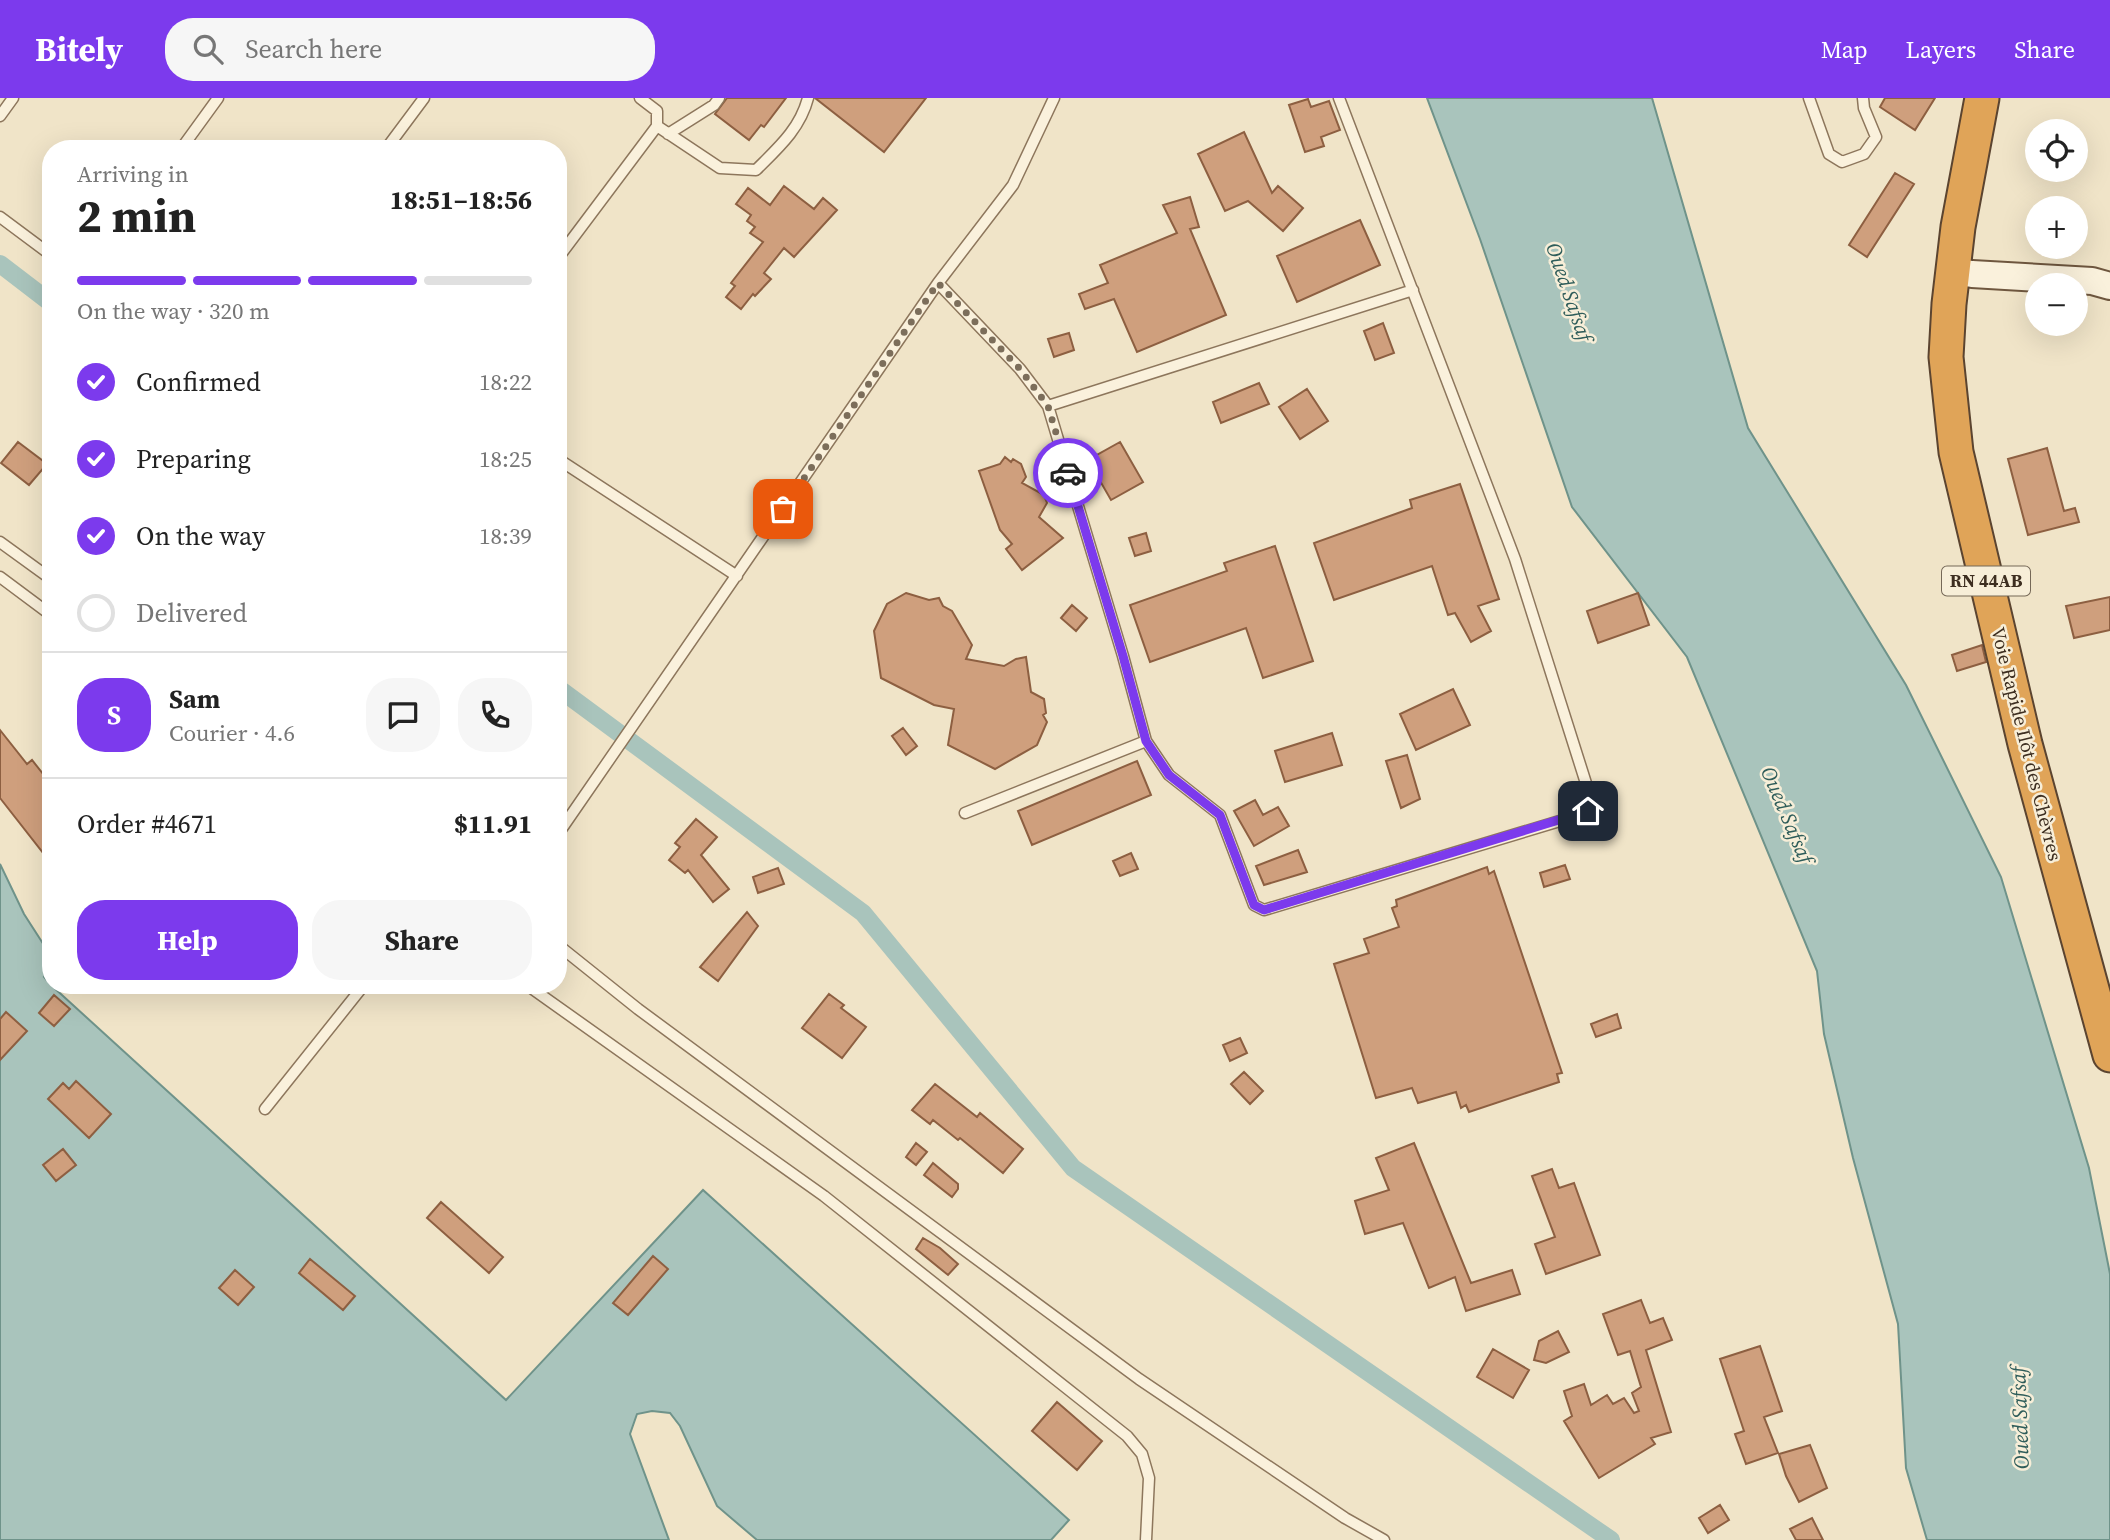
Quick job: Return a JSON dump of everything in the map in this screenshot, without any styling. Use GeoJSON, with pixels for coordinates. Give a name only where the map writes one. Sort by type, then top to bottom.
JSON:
{"type":"FeatureCollection","features":[{"type":"Feature","properties":{"kind":"highway","name":"Voie Rapide Ilôt des Chèvres"},"geometry":{"type":"LineString","coordinates":[[1982,98],[1958,227],[1963,272],[1968,397],[1982,470],[2050,753],[2110,980]]}},
{"type":"Feature","properties":{"kind":"highway","name":"Voie Rapide Ilôt des Chèvres"},"geometry":{"type":"LineString","coordinates":[[2003,98],[1946,357],[1956,452],[2025,744],[2110,1055]]}},
{"type":"Feature","properties":{"kind":"street"},"geometry":{"type":"LineString","coordinates":[[1963,272],[2092,281],[2110,286]]}},
{"type":"Feature","properties":{"kind":"lane"},"geometry":{"type":"LineString","coordinates":[[0,116],[13,98]]}},
{"type":"Feature","properties":{"kind":"lane"},"geometry":{"type":"LineString","coordinates":[[188,140],[218,98]]}},
{"type":"Feature","properties":{"kind":"lane"},"geometry":{"type":"LineString","coordinates":[[393,140],[424,98]]}},
{"type":"Feature","properties":{"kind":"lane"},"geometry":{"type":"LineString","coordinates":[[567,246],[657,126],[657,111],[640,98]]}},
{"type":"Feature","properties":{"kind":"lane"},"geometry":{"type":"LineString","coordinates":[[668,134],[713,106],[719,98]]}},
{"type":"Feature","properties":{"kind":"lane"},"geometry":{"type":"LineString","coordinates":[[657,126],[720,168],[756,170],[786,139],[803,116],[808,98]]}},
{"type":"Feature","properties":{"kind":"lane"},"geometry":{"type":"LineString","coordinates":[[567,821],[938,283],[1013,185],[1054,98]]}},
{"type":"Feature","properties":{"kind":"lane"},"geometry":{"type":"LineString","coordinates":[[938,283],[1020,369],[1048,406],[1146,741],[1169,775],[1220,815],[1254,905],[1264,910],[1583,814],[1591,807],[1587,786],[1515,559],[1339,98]]}},
{"type":"Feature","properties":{"kind":"lane"},"geometry":{"type":"LineString","coordinates":[[1809,98],[1829,154],[1842,162],[1864,154],[1876,136],[1864,108],[1863,98]]}},
{"type":"Feature","properties":{"kind":"lane"},"geometry":{"type":"LineString","coordinates":[[0,217],[42,248]]}},
{"type":"Feature","properties":{"kind":"lane"},"geometry":{"type":"LineString","coordinates":[[1048,406],[1413,290]]}},
{"type":"Feature","properties":{"kind":"lane"},"geometry":{"type":"LineString","coordinates":[[567,465],[737,576]]}},
{"type":"Feature","properties":{"kind":"lane"},"geometry":{"type":"LineString","coordinates":[[0,542],[42,572]]}},
{"type":"Feature","properties":{"kind":"lane"},"geometry":{"type":"LineString","coordinates":[[0,577],[42,608]]}},
{"type":"Feature","properties":{"kind":"lane"},"geometry":{"type":"LineString","coordinates":[[965,813],[1146,741]]}},
{"type":"Feature","properties":{"kind":"lane"},"geometry":{"type":"LineString","coordinates":[[567,952],[638,1009],[1139,1379],[1345,1518],[1384,1540]]}},
{"type":"Feature","properties":{"kind":"lane"},"geometry":{"type":"LineString","coordinates":[[265,1109],[357,994]]}},
{"type":"Feature","properties":{"kind":"lane"},"geometry":{"type":"LineString","coordinates":[[540,994],[824,1196],[1127,1436],[1142,1454],[1149,1478],[1146,1540]]}},
{"type":"Feature","properties":{"kind":"water","name":"Oued Safsaf"},"geometry":{"type":"Polygon","coordinates":[[[1427,98],[1652,98],[1748,428],[1906,685],[2001,877],[2089,1168],[2110,1274],[2110,1540],[1927,1540],[1906,1468],[1898,1324],[1853,1158],[1824,1034],[1817,971],[1687,657],[1572,507],[1480,239],[1427,98]]]}},
{"type":"Feature","properties":{"kind":"water"},"geometry":{"type":"Polygon","coordinates":[[[0,864],[24,914],[42,942],[42,994],[61,994],[506,1400],[703,1190],[1069,1520],[1051,1540],[757,1540],[717,1506],[680,1426],[670,1413],[652,1411],[637,1414],[630,1434],[669,1540],[0,1540],[0,864]]]}},
{"type":"Feature","properties":{"kind":"building"},"geometry":{"type":"Polygon","coordinates":[[[727,98],[786,98],[764,127],[761,125],[749,140],[715,114],[727,98]]]}},
{"type":"Feature","properties":{"kind":"building"},"geometry":{"type":"Polygon","coordinates":[[[815,98],[926,98],[884,152],[815,98]]]}},
{"type":"Feature","properties":{"kind":"building"},"geometry":{"type":"Polygon","coordinates":[[[1885,98],[1935,98],[1915,130],[1880,107],[1885,98]]]}},
{"type":"Feature","properties":{"kind":"building"},"geometry":{"type":"Polygon","coordinates":[[[1308,99],[1311,107],[1329,101],[1340,130],[1321,137],[1324,146],[1305,152],[1289,105],[1308,99]]]}},
{"type":"Feature","properties":{"kind":"building"},"geometry":{"type":"Polygon","coordinates":[[[1244,132],[1272,193],[1278,186],[1303,208],[1283,231],[1248,201],[1225,211],[1198,154],[1244,132]]]}},
{"type":"Feature","properties":{"kind":"building"},"geometry":{"type":"Polygon","coordinates":[[[1895,173],[1914,184],[1867,257],[1849,245],[1895,173]]]}},
{"type":"Feature","properties":{"kind":"building"},"geometry":{"type":"Polygon","coordinates":[[[784,186],[814,209],[823,198],[837,210],[794,257],[784,248],[764,273],[771,279],[755,296],[753,294],[741,309],[726,297],[735,286],[731,283],[763,242],[750,233],[755,227],[747,221],[751,215],[736,204],[748,188],[770,205],[784,186]]]}},
{"type":"Feature","properties":{"kind":"building"},"geometry":{"type":"Polygon","coordinates":[[[1190,197],[1199,227],[1190,229],[1226,315],[1137,352],[1114,299],[1085,309],[1079,294],[1108,283],[1100,265],[1177,233],[1163,205],[1190,197]]]}},
{"type":"Feature","properties":{"kind":"building"},"geometry":{"type":"Polygon","coordinates":[[[1360,220],[1380,265],[1297,302],[1277,256],[1360,220]]]}},
{"type":"Feature","properties":{"kind":"building"},"geometry":{"type":"Polygon","coordinates":[[[1383,323],[1394,353],[1375,360],[1364,331],[1383,323]]]}},
{"type":"Feature","properties":{"kind":"building"},"geometry":{"type":"Polygon","coordinates":[[[1069,333],[1074,350],[1054,357],[1048,339],[1069,333]]]}},
{"type":"Feature","properties":{"kind":"building"},"geometry":{"type":"Polygon","coordinates":[[[1259,383],[1269,404],[1221,423],[1213,402],[1259,383]]]}},
{"type":"Feature","properties":{"kind":"building"},"geometry":{"type":"Polygon","coordinates":[[[1307,389],[1328,421],[1300,439],[1279,407],[1307,389]]]}},
{"type":"Feature","properties":{"kind":"building"},"geometry":{"type":"Polygon","coordinates":[[[18,442],[42,460],[42,470],[29,485],[1,463],[18,442]]]}},
{"type":"Feature","properties":{"kind":"building"},"geometry":{"type":"Polygon","coordinates":[[[1120,442],[1143,482],[1111,500],[1088,460],[1120,442]]]}},
{"type":"Feature","properties":{"kind":"building"},"geometry":{"type":"Polygon","coordinates":[[[2047,448],[2064,511],[2075,508],[2079,522],[2028,535],[2008,459],[2047,448]]]}},
{"type":"Feature","properties":{"kind":"building"},"geometry":{"type":"Polygon","coordinates":[[[1005,457],[1011,462],[1013,459],[1021,464],[1026,477],[1022,483],[1044,495],[1047,503],[1039,517],[1063,538],[1022,570],[1006,549],[1012,544],[1000,530],[979,471],[1000,464],[1005,457]]]}},
{"type":"Feature","properties":{"kind":"building"},"geometry":{"type":"Polygon","coordinates":[[[1460,484],[1499,599],[1478,606],[1491,631],[1471,642],[1455,613],[1448,615],[1432,566],[1334,600],[1314,543],[1412,508],[1410,500],[1460,484]]]}},
{"type":"Feature","properties":{"kind":"building"},"geometry":{"type":"Polygon","coordinates":[[[1146,533],[1151,551],[1135,556],[1129,538],[1146,533]]]}},
{"type":"Feature","properties":{"kind":"building"},"geometry":{"type":"Polygon","coordinates":[[[1275,546],[1313,661],[1263,678],[1246,628],[1150,662],[1130,605],[1227,571],[1224,563],[1275,546]]]}},
{"type":"Feature","properties":{"kind":"building"},"geometry":{"type":"Polygon","coordinates":[[[906,593],[929,600],[939,598],[943,606],[952,611],[972,645],[966,659],[1004,666],[1026,657],[1031,692],[1044,699],[1046,713],[1043,715],[1047,722],[1037,745],[995,769],[948,745],[954,709],[934,705],[881,678],[874,631],[887,604],[906,593]]]}},
{"type":"Feature","properties":{"kind":"building"},"geometry":{"type":"Polygon","coordinates":[[[1638,593],[1649,625],[1598,643],[1587,611],[1638,593]]]}},
{"type":"Feature","properties":{"kind":"building"},"geometry":{"type":"Polygon","coordinates":[[[2110,597],[2110,630],[2074,638],[2066,606],[2110,597]]]}},
{"type":"Feature","properties":{"kind":"building"},"geometry":{"type":"Polygon","coordinates":[[[1072,605],[1087,618],[1076,631],[1061,618],[1072,605]]]}},
{"type":"Feature","properties":{"kind":"building"},"geometry":{"type":"Polygon","coordinates":[[[1982,645],[1986,662],[1957,671],[1952,655],[1982,645]]]}},
{"type":"Feature","properties":{"kind":"building"},"geometry":{"type":"Polygon","coordinates":[[[1453,689],[1470,725],[1416,750],[1400,714],[1453,689]]]}},
{"type":"Feature","properties":{"kind":"building"},"geometry":{"type":"Polygon","coordinates":[[[903,728],[917,746],[906,755],[892,736],[903,728]]]}},
{"type":"Feature","properties":{"kind":"building"},"geometry":{"type":"Polygon","coordinates":[[[0,730],[27,764],[32,760],[42,773],[42,852],[0,798],[0,730]]]}},
{"type":"Feature","properties":{"kind":"building"},"geometry":{"type":"Polygon","coordinates":[[[1332,733],[1342,765],[1285,782],[1275,751],[1332,733]]]}},
{"type":"Feature","properties":{"kind":"building"},"geometry":{"type":"Polygon","coordinates":[[[1407,755],[1420,799],[1401,808],[1386,761],[1407,755]]]}},
{"type":"Feature","properties":{"kind":"building"},"geometry":{"type":"Polygon","coordinates":[[[1137,761],[1151,795],[1032,845],[1018,811],[1137,761]]]}},
{"type":"Feature","properties":{"kind":"building"},"geometry":{"type":"Polygon","coordinates":[[[1255,800],[1263,815],[1278,807],[1289,826],[1254,846],[1234,811],[1255,800]]]}},
{"type":"Feature","properties":{"kind":"building"},"geometry":{"type":"Polygon","coordinates":[[[696,819],[717,837],[701,855],[729,889],[713,902],[688,870],[685,873],[669,860],[680,847],[675,843],[696,819]]]}},
{"type":"Feature","properties":{"kind":"building"},"geometry":{"type":"Polygon","coordinates":[[[1298,850],[1307,872],[1264,885],[1256,866],[1298,850]]]}},
{"type":"Feature","properties":{"kind":"building"},"geometry":{"type":"Polygon","coordinates":[[[1131,853],[1138,869],[1120,876],[1113,861],[1131,853]]]}},
{"type":"Feature","properties":{"kind":"building"},"geometry":{"type":"Polygon","coordinates":[[[1565,865],[1570,879],[1544,887],[1540,873],[1565,865]]]}},
{"type":"Feature","properties":{"kind":"building"},"geometry":{"type":"Polygon","coordinates":[[[1487,867],[1489,874],[1494,871],[1562,1073],[1557,1074],[1559,1082],[1469,1112],[1466,1105],[1461,1108],[1456,1092],[1418,1103],[1412,1088],[1376,1098],[1334,964],[1369,953],[1364,939],[1399,927],[1392,908],[1397,906],[1396,900],[1487,867]]]}},
{"type":"Feature","properties":{"kind":"building"},"geometry":{"type":"Polygon","coordinates":[[[778,868],[784,884],[758,893],[753,877],[778,868]]]}},
{"type":"Feature","properties":{"kind":"building"},"geometry":{"type":"Polygon","coordinates":[[[747,912],[758,926],[718,981],[700,967],[747,912]]]}},
{"type":"Feature","properties":{"kind":"building"},"geometry":{"type":"Polygon","coordinates":[[[829,994],[844,1005],[841,1008],[866,1027],[842,1058],[802,1028],[829,994]]]}},
{"type":"Feature","properties":{"kind":"building"},"geometry":{"type":"Polygon","coordinates":[[[54,995],[70,1009],[54,1026],[39,1013],[54,995]]]}},
{"type":"Feature","properties":{"kind":"building"},"geometry":{"type":"Polygon","coordinates":[[[6,1012],[27,1031],[0,1060],[0,1019],[6,1012]]]}},
{"type":"Feature","properties":{"kind":"building"},"geometry":{"type":"Polygon","coordinates":[[[1617,1014],[1621,1028],[1596,1037],[1591,1024],[1617,1014]]]}},
{"type":"Feature","properties":{"kind":"building"},"geometry":{"type":"Polygon","coordinates":[[[1240,1038],[1247,1053],[1230,1061],[1223,1045],[1240,1038]]]}},
{"type":"Feature","properties":{"kind":"building"},"geometry":{"type":"Polygon","coordinates":[[[1244,1072],[1263,1091],[1250,1104],[1231,1084],[1244,1072]]]}},
{"type":"Feature","properties":{"kind":"building"},"geometry":{"type":"Polygon","coordinates":[[[76,1081],[111,1114],[89,1138],[48,1099],[63,1083],[69,1089],[76,1081]]]}},
{"type":"Feature","properties":{"kind":"building"},"geometry":{"type":"Polygon","coordinates":[[[935,1084],[977,1117],[980,1113],[1023,1149],[1003,1173],[960,1138],[958,1140],[933,1120],[930,1124],[912,1110],[935,1084]]]}},
{"type":"Feature","properties":{"kind":"building"},"geometry":{"type":"Polygon","coordinates":[[[916,1143],[927,1152],[916,1165],[906,1157],[916,1143]]]}},
{"type":"Feature","properties":{"kind":"building"},"geometry":{"type":"Polygon","coordinates":[[[1414,1143],[1471,1283],[1512,1270],[1520,1294],[1466,1311],[1455,1277],[1429,1288],[1403,1223],[1365,1234],[1355,1201],[1389,1190],[1376,1158],[1414,1143]]]}},
{"type":"Feature","properties":{"kind":"building"},"geometry":{"type":"Polygon","coordinates":[[[63,1149],[76,1165],[56,1181],[43,1165],[63,1149]]]}},
{"type":"Feature","properties":{"kind":"building"},"geometry":{"type":"Polygon","coordinates":[[[933,1163],[958,1184],[952,1197],[924,1175],[933,1163]]]}},
{"type":"Feature","properties":{"kind":"building"},"geometry":{"type":"Polygon","coordinates":[[[1552,1169],[1559,1188],[1574,1183],[1600,1255],[1546,1274],[1535,1244],[1555,1237],[1532,1176],[1552,1169]]]}},
{"type":"Feature","properties":{"kind":"building"},"geometry":{"type":"Polygon","coordinates":[[[441,1202],[503,1257],[489,1273],[427,1218],[441,1202]]]}},
{"type":"Feature","properties":{"kind":"building"},"geometry":{"type":"Polygon","coordinates":[[[923,1238],[940,1248],[958,1264],[948,1275],[916,1249],[923,1238]]]}},
{"type":"Feature","properties":{"kind":"building"},"geometry":{"type":"Polygon","coordinates":[[[653,1256],[668,1269],[628,1315],[613,1303],[653,1256]]]}},
{"type":"Feature","properties":{"kind":"building"},"geometry":{"type":"Polygon","coordinates":[[[310,1259],[355,1296],[343,1310],[299,1273],[310,1259]]]}},
{"type":"Feature","properties":{"kind":"building"},"geometry":{"type":"Polygon","coordinates":[[[235,1270],[254,1287],[238,1305],[219,1288],[235,1270]]]}},
{"type":"Feature","properties":{"kind":"building"},"geometry":{"type":"Polygon","coordinates":[[[1641,1300],[1650,1323],[1663,1318],[1672,1340],[1646,1350],[1671,1432],[1651,1438],[1655,1444],[1599,1478],[1564,1421],[1572,1416],[1564,1391],[1584,1384],[1591,1405],[1607,1395],[1613,1404],[1624,1398],[1634,1413],[1639,1411],[1632,1393],[1641,1387],[1630,1351],[1618,1355],[1603,1314],[1641,1300]]]}},
{"type":"Feature","properties":{"kind":"building"},"geometry":{"type":"Polygon","coordinates":[[[1558,1331],[1569,1352],[1546,1363],[1534,1360],[1539,1341],[1558,1331]]]}},
{"type":"Feature","properties":{"kind":"building"},"geometry":{"type":"Polygon","coordinates":[[[1760,1346],[1782,1411],[1764,1417],[1778,1453],[1746,1464],[1735,1434],[1744,1431],[1720,1359],[1760,1346]]]}},
{"type":"Feature","properties":{"kind":"building"},"geometry":{"type":"Polygon","coordinates":[[[1493,1349],[1529,1370],[1513,1398],[1477,1377],[1493,1349]]]}},
{"type":"Feature","properties":{"kind":"building"},"geometry":{"type":"Polygon","coordinates":[[[1057,1402],[1102,1441],[1077,1470],[1032,1431],[1057,1402]]]}},
{"type":"Feature","properties":{"kind":"building"},"geometry":{"type":"Polygon","coordinates":[[[1810,1445],[1827,1488],[1799,1502],[1779,1454],[1810,1445]]]}},
{"type":"Feature","properties":{"kind":"building"},"geometry":{"type":"Polygon","coordinates":[[[1720,1505],[1729,1520],[1708,1533],[1699,1518],[1720,1505]]]}},
{"type":"Feature","properties":{"kind":"building"},"geometry":{"type":"Polygon","coordinates":[[[1812,1518],[1823,1540],[1796,1540],[1790,1529],[1812,1518]]]}},
{"type":"Feature","properties":{"kind":"waterway"},"geometry":{"type":"LineString","coordinates":[[0,264],[42,296]]}},
{"type":"Feature","properties":{"kind":"waterway"},"geometry":{"type":"LineString","coordinates":[[567,695],[863,913],[1073,1168],[1611,1540]]}},
{"type":"Feature","properties":{"kind":"way so far"},"geometry":{"type":"LineString","coordinates":[[783,509],[938,283],[1020,369],[1048,406],[1068,473]]}},
{"type":"Feature","properties":{"kind":"route"},"geometry":{"type":"LineString","coordinates":[[1068,473],[1146,741],[1169,775],[1220,815],[1254,905],[1264,910],[1588,811]]}}]}
